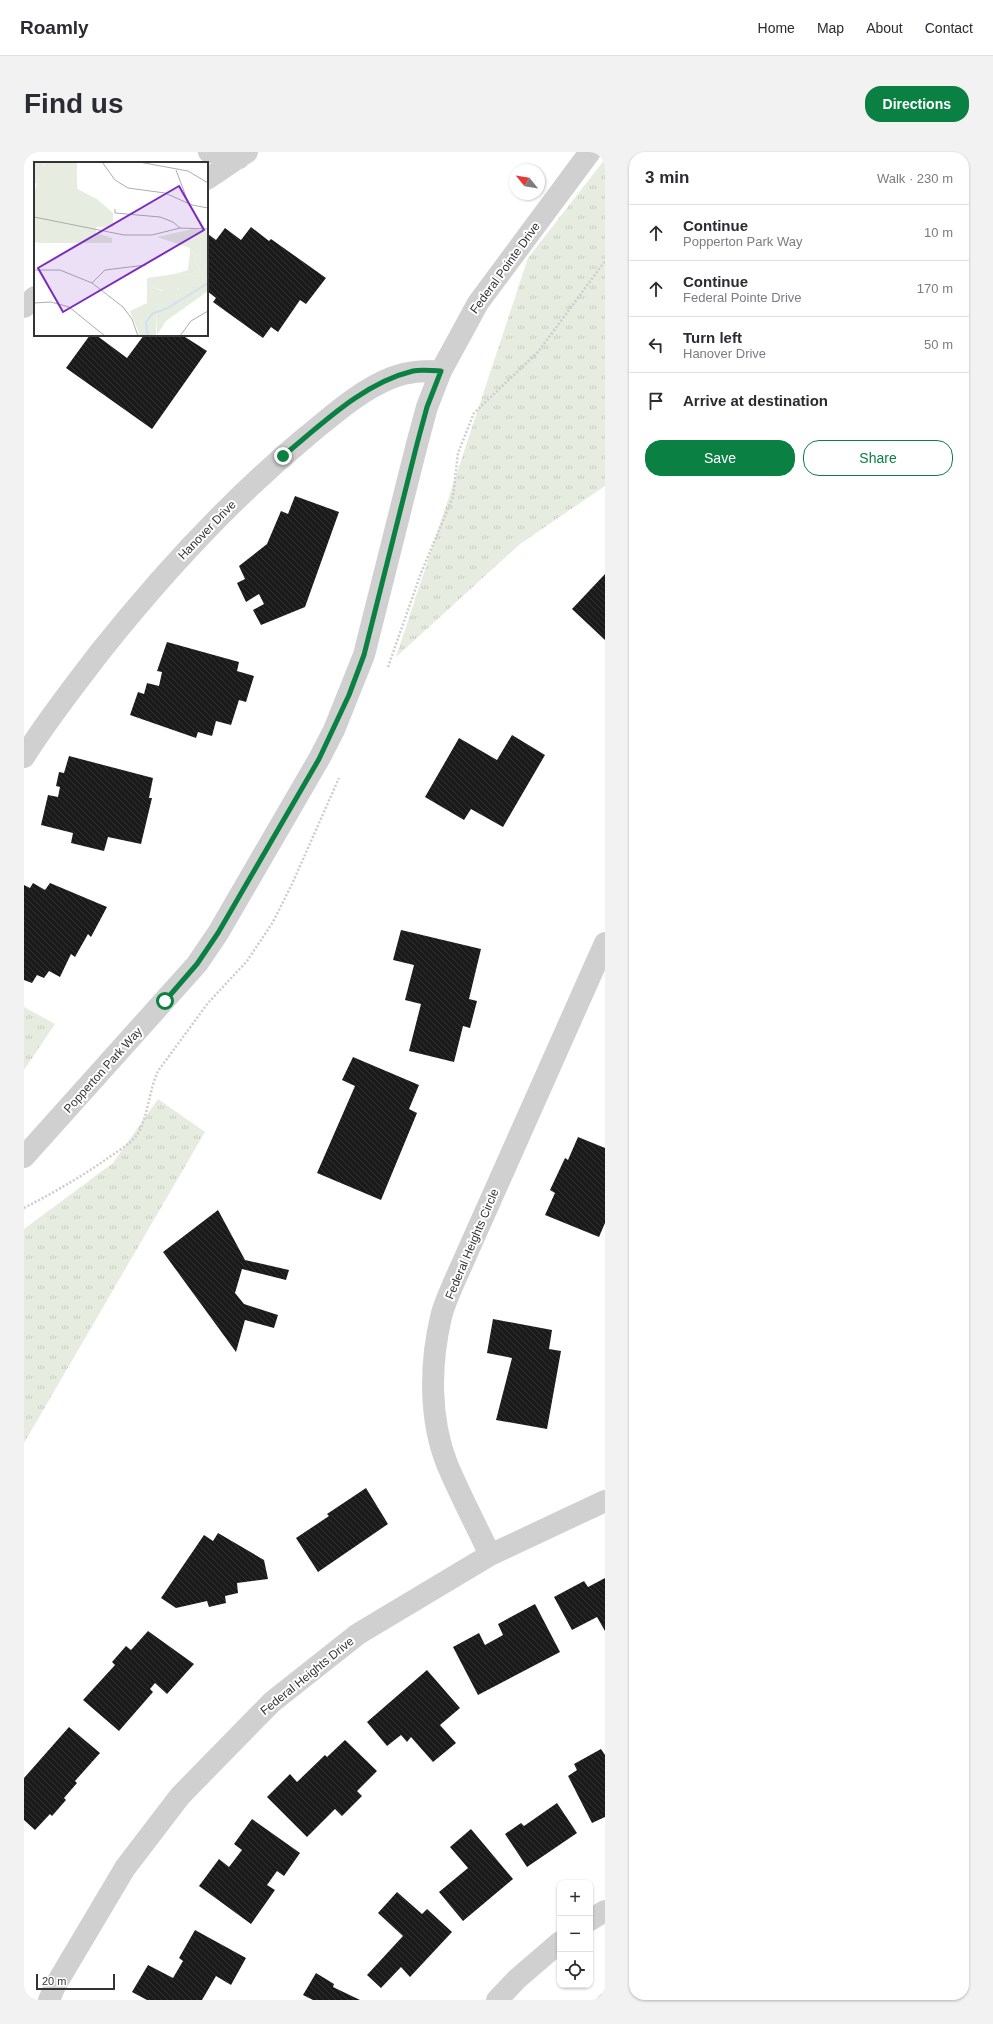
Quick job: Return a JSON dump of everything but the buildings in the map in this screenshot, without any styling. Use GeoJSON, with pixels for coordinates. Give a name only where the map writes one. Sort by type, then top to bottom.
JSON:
{"type":"FeatureCollection","features":[{"type":"Feature","properties":{"kind":"street"},"geometry":{"type":"LineString","coordinates":[[209,152],[243,155]]}},
{"type":"Feature","properties":{"kind":"street","name":"Federal Pointe Drive"},"geometry":{"type":"LineString","coordinates":[[182,983],[197,964],[222,926],[319,759],[349,695],[364,655],[427,407],[441,371],[478,303],[590,152]]}},
{"type":"Feature","properties":{"kind":"street"},"geometry":{"type":"LineString","coordinates":[[208,178],[243,155]]}},
{"type":"Feature","properties":{"kind":"street"},"geometry":{"type":"LineString","coordinates":[[24,307],[34,297]]}},
{"type":"Feature","properties":{"kind":"street","name":"Hanover Drive"},"geometry":{"type":"LineString","coordinates":[[24,757],[78,681],[126,620],[177,561],[225,510],[277,461],[345,405],[377,385],[391,378],[415,370],[441,371]]}},
{"type":"Feature","properties":{"kind":"street","name":"Federal Heights Circle"},"geometry":{"type":"LineString","coordinates":[[490,1555],[447,1463],[436,1427],[433,1392],[435,1350],[442,1315],[455,1280],[605,943]]}},
{"type":"Feature","properties":{"kind":"street","name":"Popperton Park Way"},"geometry":{"type":"LineString","coordinates":[[24,1157],[182,983]]}},
{"type":"Feature","properties":{"kind":"street","name":"Federal Heights Drive"},"geometry":{"type":"LineString","coordinates":[[49,2000],[55,1986],[125,1868],[180,1796],[272,1702],[358,1634],[490,1555],[605,1501]]}},
{"type":"Feature","properties":{"kind":"street"},"geometry":{"type":"LineString","coordinates":[[593,1918],[605,1911]]}},
{"type":"Feature","properties":{"kind":"street"},"geometry":{"type":"LineString","coordinates":[[497,2000],[517,1979],[557,1945]]}},
{"type":"Feature","properties":{"kind":"green space"},"geometry":{"type":"Polygon","coordinates":[[[605,159],[605,486],[520,544],[396,657],[528,258],[605,159]]]}},
{"type":"Feature","properties":{"kind":"green space"},"geometry":{"type":"Polygon","coordinates":[[[24,1007],[55,1024],[24,1070],[24,1007]]]}},
{"type":"Feature","properties":{"kind":"green space"},"geometry":{"type":"Polygon","coordinates":[[[158,1099],[205,1132],[24,1443],[24,1229],[113,1163],[158,1099]]]}},
{"type":"Feature","properties":{"kind":"route"},"geometry":{"type":"LineString","coordinates":[[165,1001],[197,964],[218,933],[319,759],[334,730],[364,655],[427,407],[441,371],[415,370],[391,378],[370,389],[345,405],[283,456]]}}]}
